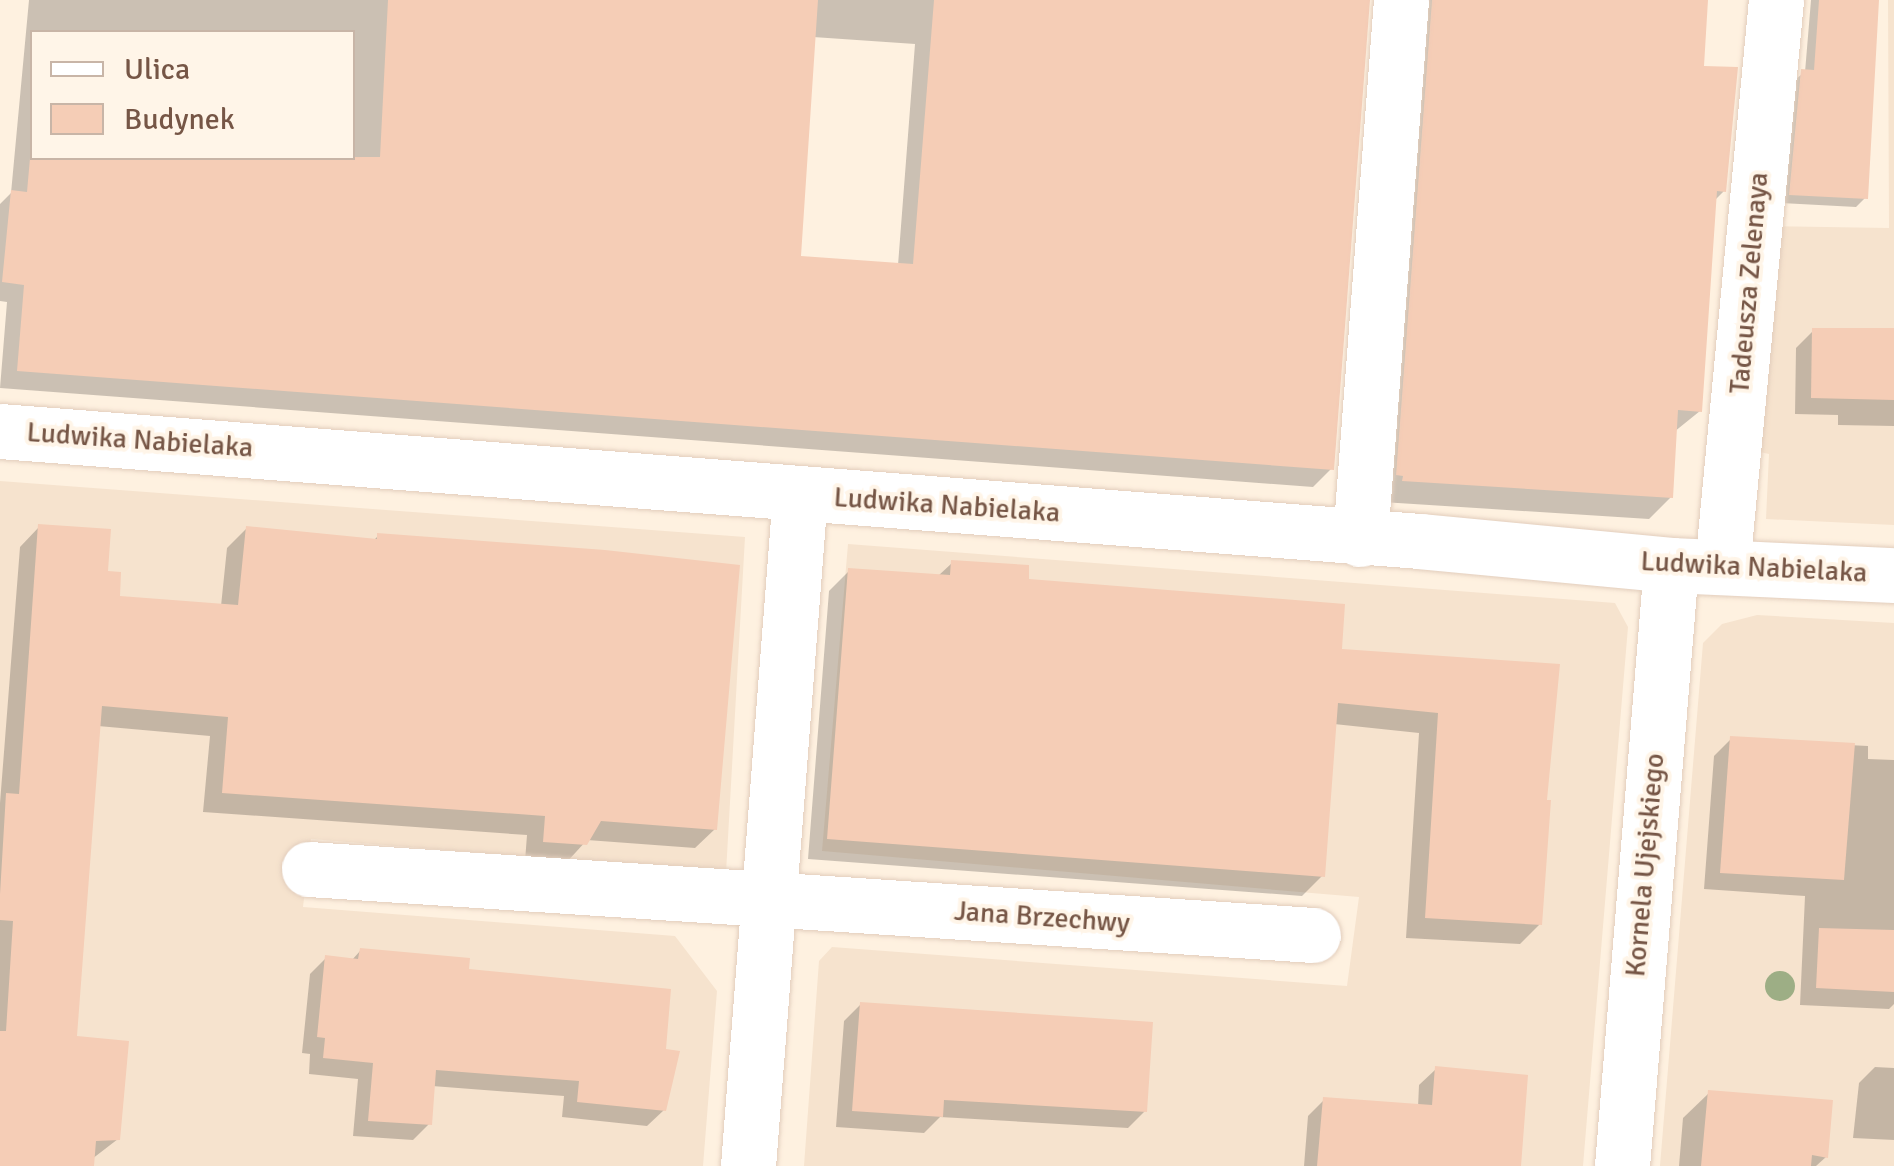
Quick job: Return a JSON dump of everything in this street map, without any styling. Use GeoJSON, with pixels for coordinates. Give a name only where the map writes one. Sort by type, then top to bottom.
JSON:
{"type":"FeatureCollection","features":[{"type":"Feature","properties":{"kind":"street"},"geometry":{"type":"LineString","coordinates":[[1360,538],[1401,0]]}},
{"type":"Feature","properties":{"kind":"street","name":"Tadeusza Zelenaya"},"geometry":{"type":"LineString","coordinates":[[1696,566],[1776,0]]}},
{"type":"Feature","properties":{"kind":"street","name":"Ludwika Nabielaka"},"geometry":{"type":"LineString","coordinates":[[0,430],[1696,566],[1894,575]]}},
{"type":"Feature","properties":{"kind":"street"},"geometry":{"type":"LineString","coordinates":[[748,1166],[800,494]]}},
{"type":"Feature","properties":{"kind":"street","name":"Kornela Ujejskiego"},"geometry":{"type":"LineString","coordinates":[[1622,1166],[1696,566]]}},
{"type":"Feature","properties":{"kind":"street","name":"Jana Brzechwy"},"geometry":{"type":"LineString","coordinates":[[309,869],[1314,935]]}},
{"type":"Feature","properties":{"kind":"shaded area"},"geometry":{"type":"Polygon","coordinates":[[[1888,0],[1894,0],[1894,525],[1766,519],[1769,454],[1750,450],[1767,226],[1889,228],[1888,0]]]}},
{"type":"Feature","properties":{"kind":"shaded area"},"geometry":{"type":"Polygon","coordinates":[[[0,481],[745,537],[726,873],[311,839],[303,907],[675,936],[717,991],[703,1166],[0,1166],[0,481]]]}},
{"type":"Feature","properties":{"kind":"shaded area"},"geometry":{"type":"Polygon","coordinates":[[[848,544],[1615,603],[1628,627],[1583,1166],[804,1166],[819,961],[832,947],[1347,986],[1359,897],[822,851],[848,544]]]}},
{"type":"Feature","properties":{"kind":"shaded area"},"geometry":{"type":"Polygon","coordinates":[[[1757,615],[1894,623],[1894,1166],[1660,1166],[1703,643],[1722,624],[1757,615]]]}},
{"type":"Feature","properties":{"kind":"building"},"geometry":{"type":"Polygon","coordinates":[[[388,0],[818,0],[801,256],[913,264],[934,0],[1370,0],[1334,470],[17,371],[24,285],[2,282],[11,190],[27,192],[30,158],[380,157],[388,0]]]}},
{"type":"Feature","properties":{"kind":"building"},"geometry":{"type":"Polygon","coordinates":[[[1432,0],[1708,0],[1704,66],[1738,67],[1726,192],[1717,191],[1702,412],[1678,410],[1673,498],[1402,481],[1403,476],[1396,475],[1432,0]]]}},
{"type":"Feature","properties":{"kind":"building"},"geometry":{"type":"Polygon","coordinates":[[[1819,0],[1879,0],[1868,199],[1789,195],[1801,69],[1814,70],[1819,0]]]}},
{"type":"Feature","properties":{"kind":"building"},"geometry":{"type":"Polygon","coordinates":[[[1812,328],[1894,328],[1894,400],[1811,398],[1812,328]]]}},
{"type":"Feature","properties":{"kind":"building"},"geometry":{"type":"Polygon","coordinates":[[[38,524],[111,529],[108,571],[121,572],[120,596],[238,605],[246,526],[377,539],[377,533],[605,550],[740,565],[717,830],[601,821],[587,845],[543,842],[545,816],[222,793],[228,717],[102,706],[77,1036],[129,1041],[120,1140],[96,1141],[94,1166],[0,1166],[0,1031],[6,1031],[13,921],[0,920],[0,894],[6,793],[19,794],[38,524]]]}},
{"type":"Feature","properties":{"kind":"building"},"geometry":{"type":"Polygon","coordinates":[[[951,560],[1029,565],[1029,579],[1345,604],[1342,649],[1560,664],[1547,800],[1551,800],[1542,925],[1425,918],[1438,713],[1338,703],[1325,877],[827,839],[848,568],[950,575],[951,560]]]}},
{"type":"Feature","properties":{"kind":"building"},"geometry":{"type":"Polygon","coordinates":[[[1730,736],[1855,743],[1844,880],[1720,873],[1730,736]]]}},
{"type":"Feature","properties":{"kind":"building"},"geometry":{"type":"Polygon","coordinates":[[[1819,928],[1894,930],[1894,992],[1816,988],[1819,928]]]}},
{"type":"Feature","properties":{"kind":"building"},"geometry":{"type":"Polygon","coordinates":[[[360,948],[470,958],[469,969],[671,989],[666,1049],[680,1051],[666,1111],[577,1102],[579,1081],[436,1070],[432,1125],[368,1121],[373,1063],[323,1058],[325,1038],[317,1037],[325,955],[358,959],[360,948]]]}},
{"type":"Feature","properties":{"kind":"building"},"geometry":{"type":"Polygon","coordinates":[[[860,1002],[1153,1022],[1147,1112],[944,1100],[943,1117],[852,1111],[860,1002]]]}},
{"type":"Feature","properties":{"kind":"building"},"geometry":{"type":"Polygon","coordinates":[[[1435,1066],[1528,1075],[1521,1166],[1317,1166],[1323,1097],[1432,1105],[1435,1066]]]}},
{"type":"Feature","properties":{"kind":"building"},"geometry":{"type":"Polygon","coordinates":[[[1708,1090],[1833,1100],[1828,1158],[1812,1155],[1811,1166],[1701,1166],[1708,1090]]]}}]}
